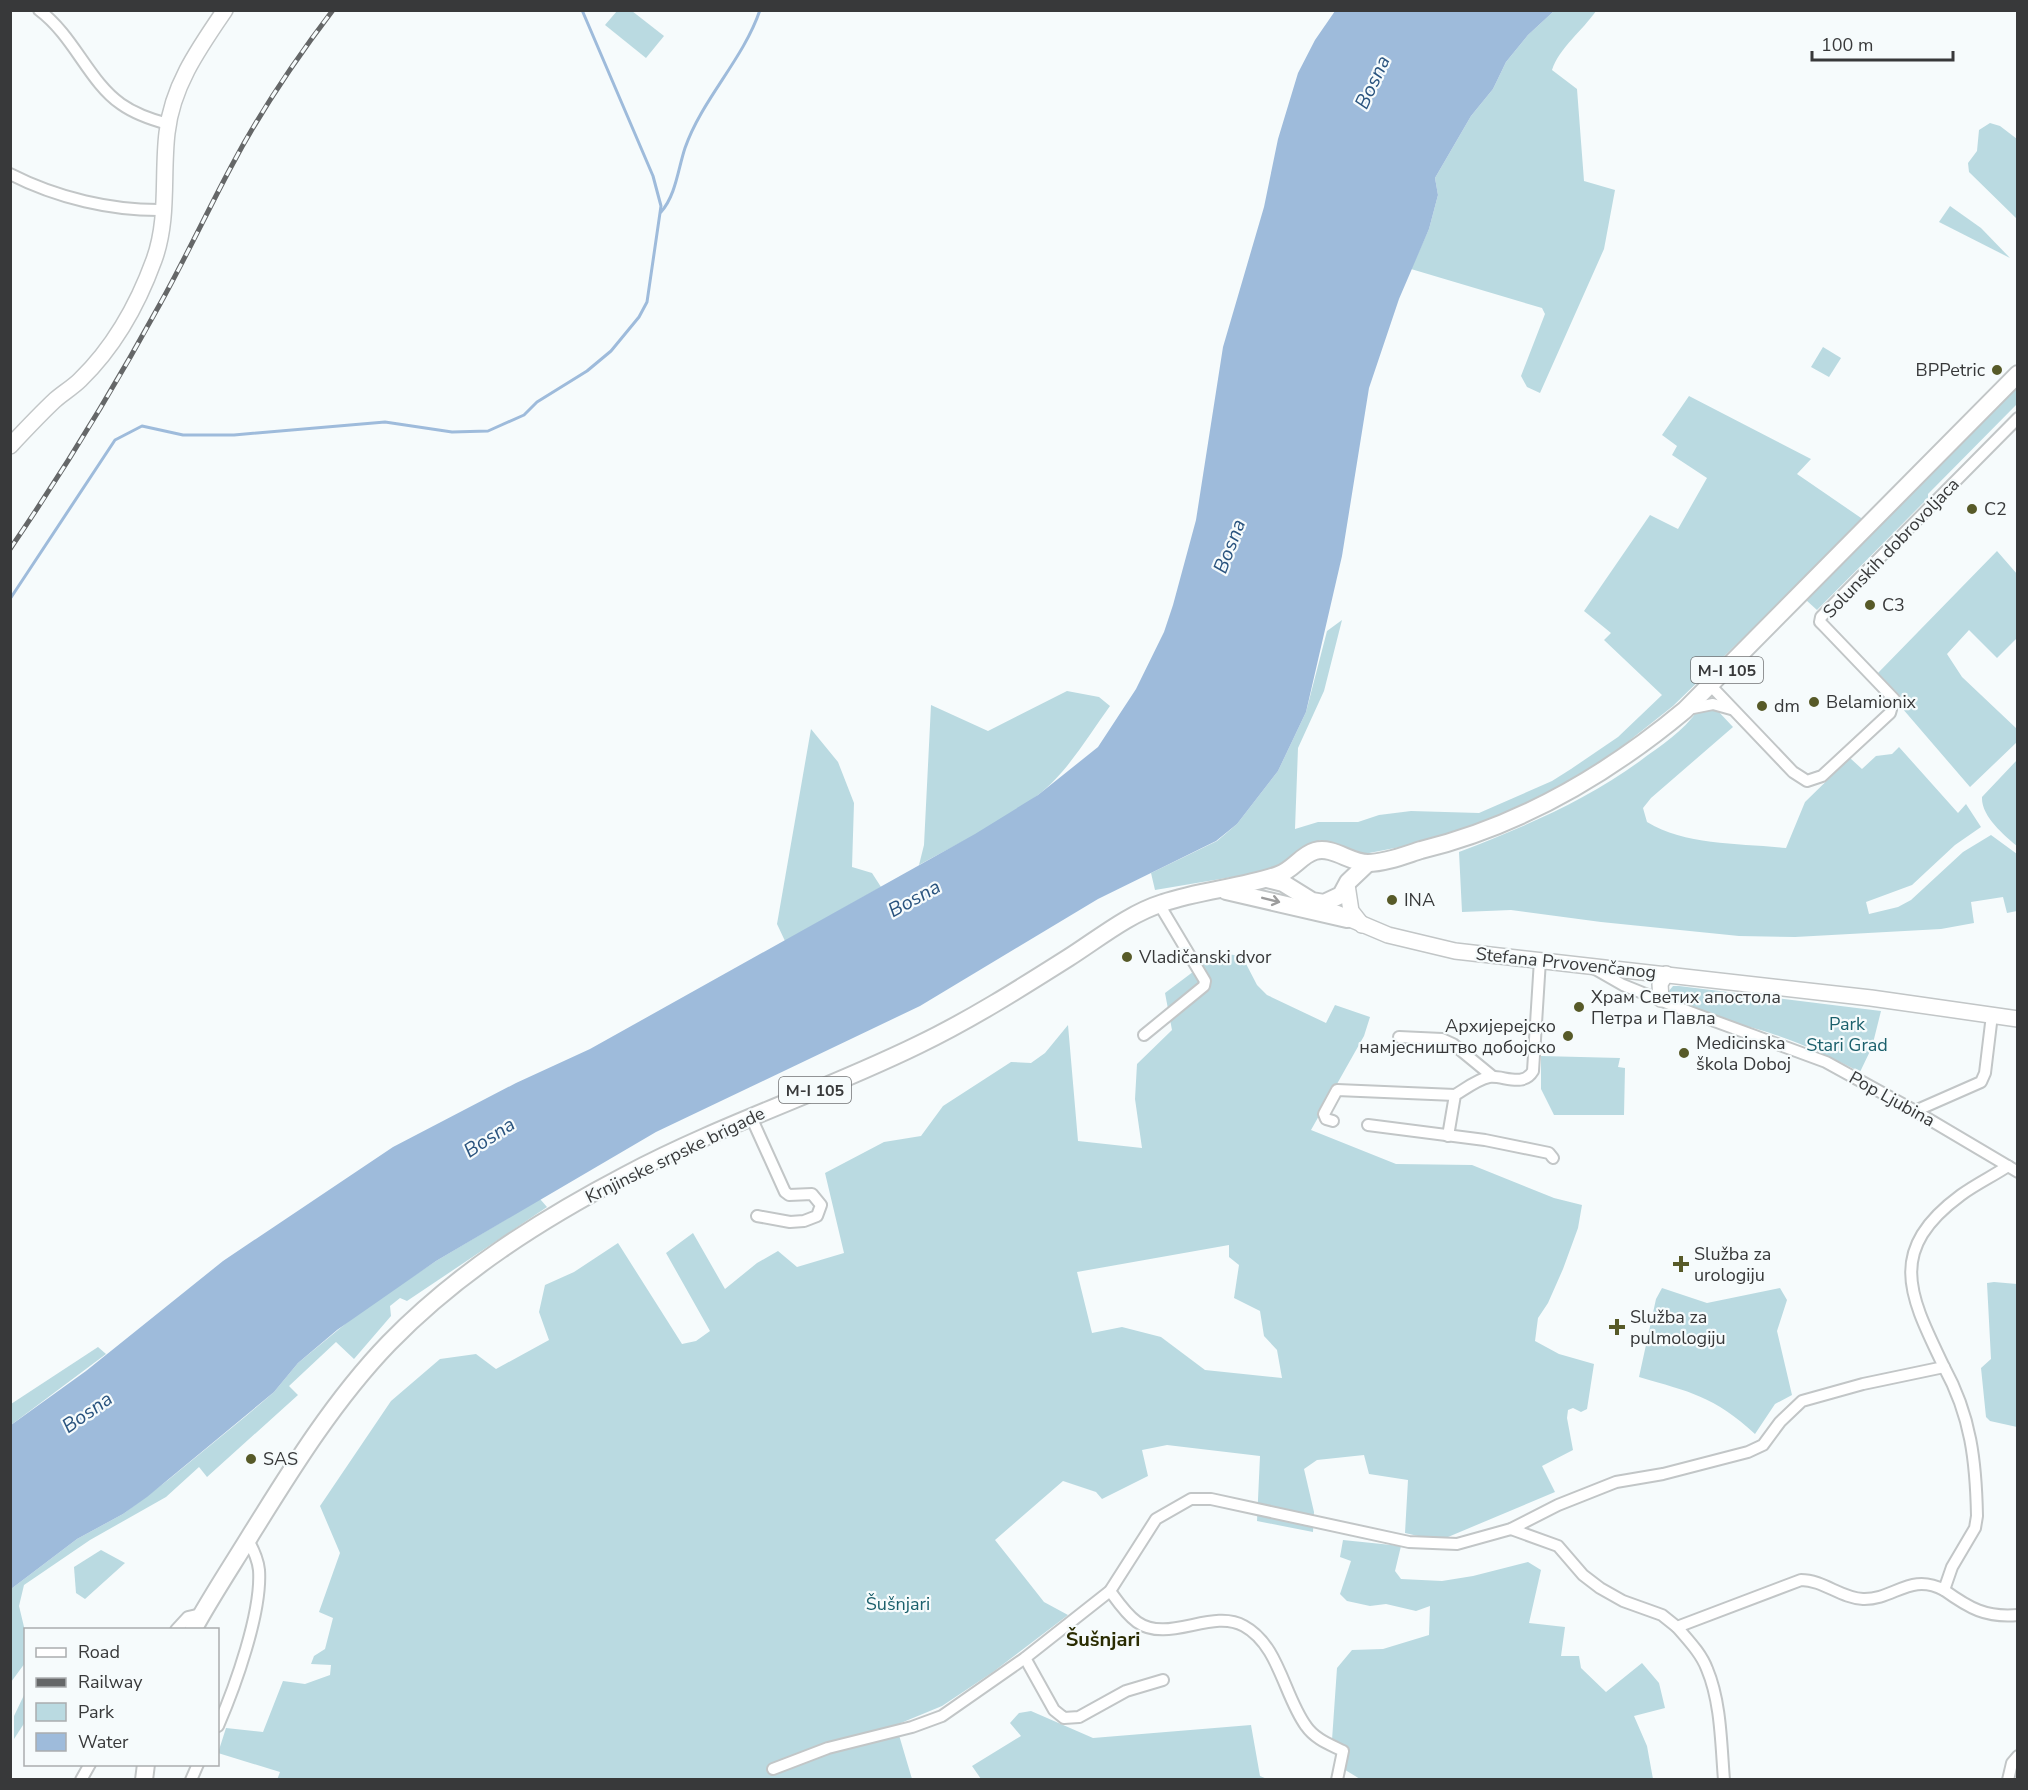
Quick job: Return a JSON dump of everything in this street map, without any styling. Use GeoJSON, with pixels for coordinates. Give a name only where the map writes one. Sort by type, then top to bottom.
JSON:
{"type":"FeatureCollection","features":[{"type":"Feature","properties":{"kind":"main road","name":"M-I 105"},"geometry":{"type":"LineString","coordinates":[[1266,879],[1283,883],[1318,903],[1336,899],[1347,883],[1368,863],[1458,840],[1523,815],[1563,795],[1608,768],[1685,710],[1710,686],[2018,374]]}},
{"type":"Feature","properties":{"kind":"main road","name":"M-I 105"},"geometry":{"type":"LineString","coordinates":[[1266,879],[1281,875],[1315,851],[1368,863]]}},
{"type":"Feature","properties":{"kind":"main road"},"geometry":{"type":"LineString","coordinates":[[1336,854],[1346,866],[1347,883]]}},
{"type":"Feature","properties":{"kind":"main road"},"geometry":{"type":"LineString","coordinates":[[1299,864],[1296,876],[1302,893]]}},
{"type":"Feature","properties":{"kind":"main road","name":"Krnjinske srpske brigade"},"geometry":{"type":"LineString","coordinates":[[194,1628],[228,1567],[248,1540],[296,1464],[351,1388],[388,1344],[434,1300],[500,1249],[552,1216],[628,1173],[923,1043],[1026,985],[1131,918],[1159,904],[1213,889],[1266,879]]}},
{"type":"Feature","properties":{"kind":"main road"},"geometry":{"type":"LineString","coordinates":[[1213,889],[1242,893],[1347,919]]}},
{"type":"Feature","properties":{"kind":"street"},"geometry":{"type":"LineString","coordinates":[[39,10],[62,29],[113,97],[129,108],[168,124]]}},
{"type":"Feature","properties":{"kind":"street"},"geometry":{"type":"LineString","coordinates":[[10,446],[56,399],[80,381],[125,322],[154,259],[161,237],[168,124],[179,85],[225,10]]}},
{"type":"Feature","properties":{"kind":"street"},"geometry":{"type":"LineString","coordinates":[[10,174],[52,193],[109,206],[164,210]]}},
{"type":"Feature","properties":{"kind":"street","name":"Solunskih dobrovoljaca"},"geometry":{"type":"LineString","coordinates":[[1710,686],[1793,772],[1807,780],[1822,776],[1890,713],[1894,699],[1820,619],[2018,418]]}},
{"type":"Feature","properties":{"kind":"street"},"geometry":{"type":"LineString","coordinates":[[1685,710],[1713,704],[1732,710]]}},
{"type":"Feature","properties":{"kind":"street"},"geometry":{"type":"LineString","coordinates":[[1347,883],[1351,911],[1367,928]]}},
{"type":"Feature","properties":{"kind":"street","name":"Stefana Prvovenčanog"},"geometry":{"type":"LineString","coordinates":[[1318,903],[1367,928],[1411,942],[1455,951],[1666,974],[2018,1019]]}},
{"type":"Feature","properties":{"kind":"street"},"geometry":{"type":"LineString","coordinates":[[1144,1035],[1204,986],[1205,981],[1159,904]]}},
{"type":"Feature","properties":{"kind":"street"},"geometry":{"type":"LineString","coordinates":[[1399,1037],[1442,1040],[1453,1044],[1492,1076],[1505,1081],[1527,1078],[1533,1071],[1540,960]]}},
{"type":"Feature","properties":{"kind":"street","name":"Pop Ljubina"},"geometry":{"type":"LineString","coordinates":[[1590,965],[1623,985],[1826,1062],[2013,1169]]}},
{"type":"Feature","properties":{"kind":"street"},"geometry":{"type":"LineString","coordinates":[[1639,971],[1645,985],[1661,999]]}},
{"type":"Feature","properties":{"kind":"street"},"geometry":{"type":"LineString","coordinates":[[1661,999],[1660,984],[1666,974]]}},
{"type":"Feature","properties":{"kind":"street"},"geometry":{"type":"LineString","coordinates":[[1915,1111],[1981,1082],[1985,1073],[1992,1015]]}},
{"type":"Feature","properties":{"kind":"street"},"geometry":{"type":"LineString","coordinates":[[1332,1121],[1326,1119],[1324,1114],[1337,1090],[1455,1095],[1492,1076]]}},
{"type":"Feature","properties":{"kind":"street"},"geometry":{"type":"LineString","coordinates":[[1448,1136],[1455,1095]]}},
{"type":"Feature","properties":{"kind":"street"},"geometry":{"type":"LineString","coordinates":[[751,1117],[785,1192],[789,1195],[812,1194],[821,1205],[817,1216],[804,1221],[758,1216]]}},
{"type":"Feature","properties":{"kind":"street"},"geometry":{"type":"LineString","coordinates":[[1368,1125],[1505,1143],[1549,1153],[1553,1158]]}},
{"type":"Feature","properties":{"kind":"street"},"geometry":{"type":"LineString","coordinates":[[1944,1590],[1952,1567],[1975,1528],[1977,1516],[1969,1426],[1964,1407],[1924,1325],[1910,1263],[1915,1248],[1934,1218],[1946,1207],[2013,1169]]}},
{"type":"Feature","properties":{"kind":"street"},"geometry":{"type":"LineString","coordinates":[[773,1769],[828,1748],[912,1727],[942,1716],[1026,1658],[1110,1591],[1156,1519],[1191,1499],[1211,1499],[1409,1542],[1457,1544],[1511,1529],[1558,1505],[1616,1482],[1663,1474],[1763,1445],[1780,1422],[1802,1401],[1863,1383],[1944,1367]]}},
{"type":"Feature","properties":{"kind":"street"},"geometry":{"type":"LineString","coordinates":[[1511,1529],[1558,1546],[1583,1575],[1600,1588],[1623,1601],[1662,1615],[1677,1627],[1700,1654],[1708,1670],[1720,1730],[1724,1779]]}},
{"type":"Feature","properties":{"kind":"street"},"geometry":{"type":"LineString","coordinates":[[219,1723],[236,1676],[256,1597],[259,1570],[248,1540]]}},
{"type":"Feature","properties":{"kind":"street"},"geometry":{"type":"LineString","coordinates":[[1677,1627],[1801,1580],[1814,1580],[1863,1599],[1921,1583],[1944,1590],[1962,1602],[1995,1617],[2018,1615]]}},
{"type":"Feature","properties":{"kind":"street"},"geometry":{"type":"LineString","coordinates":[[1110,1591],[1130,1616],[1150,1628],[1222,1621],[1235,1622],[1254,1634],[1276,1666],[1306,1726],[1320,1740],[1343,1751],[1336,1779]]}},
{"type":"Feature","properties":{"kind":"street"},"geometry":{"type":"LineString","coordinates":[[177,1628],[188,1617],[201,1614]]}},
{"type":"Feature","properties":{"kind":"street"},"geometry":{"type":"LineString","coordinates":[[1026,1658],[1054,1710],[1065,1718],[1078,1717],[1126,1690],[1163,1680]]}},
{"type":"Feature","properties":{"kind":"street"},"geometry":{"type":"LineString","coordinates":[[2008,1779],[2012,1763],[2018,1756]]}},
{"type":"Feature","properties":{"kind":"street"},"geometry":{"type":"LineString","coordinates":[[81,1779],[89,1766]]}},
{"type":"Feature","properties":{"kind":"green space"},"geometry":{"type":"Polygon","coordinates":[[[617,11],[632,11],[664,36],[646,58],[605,25],[617,11]]]}},
{"type":"Feature","properties":{"kind":"green space"},"geometry":{"type":"Polygon","coordinates":[[[1554,11],[1596,11],[1560,54],[1552,70],[1577,89],[1584,181],[1615,190],[1604,249],[1540,393],[1527,387],[1521,376],[1545,314],[1542,308],[1411,269],[1429,229],[1438,195],[1435,178],[1471,116],[1493,89],[1506,62],[1528,35],[1554,11]]]}},
{"type":"Feature","properties":{"kind":"green space"},"geometry":{"type":"Polygon","coordinates":[[[1990,123],[2000,126],[2017,139],[2017,219],[1969,172],[1968,163],[1977,151],[1979,130],[1990,123]]]}},
{"type":"Feature","properties":{"kind":"green space"},"geometry":{"type":"Polygon","coordinates":[[[1950,206],[1981,228],[2010,258],[1939,222],[1950,206]]]}},
{"type":"Feature","properties":{"kind":"green space"},"geometry":{"type":"Polygon","coordinates":[[[1823,347],[1841,358],[1829,377],[1811,367],[1823,347]]]}},
{"type":"Feature","properties":{"kind":"green space"},"geometry":{"type":"Polygon","coordinates":[[[2017,387],[2017,404],[1928,494],[1928,498],[1817,610],[1806,600],[2017,387]]]}},
{"type":"Feature","properties":{"kind":"green space"},"geometry":{"type":"Polygon","coordinates":[[[1689,396],[1811,459],[1797,474],[1864,520],[1673,706],[1591,771],[1498,820],[1441,839],[1364,854],[1346,851],[1320,840],[1274,870],[1155,890],[1151,873],[1217,841],[1237,824],[1278,771],[1306,712],[1327,631],[1342,620],[1324,691],[1298,748],[1295,829],[1318,822],[1358,822],[1379,815],[1411,811],[1479,813],[1552,781],[1618,737],[1662,695],[1604,640],[1611,633],[1584,611],[1650,515],[1678,529],[1707,478],[1672,455],[1677,446],[1662,435],[1689,396]]]}},
{"type":"Feature","properties":{"kind":"green space"},"geometry":{"type":"Polygon","coordinates":[[[1997,551],[2017,574],[2017,638],[1997,658],[1969,630],[1947,654],[1962,677],[2017,729],[2017,742],[1970,787],[1902,708],[1907,703],[1878,673],[1997,551]]]}},
{"type":"Feature","properties":{"kind":"green space"},"geometry":{"type":"Polygon","coordinates":[[[1067,691],[1099,697],[1110,706],[1068,765],[1049,786],[1010,815],[919,865],[924,845],[931,705],[988,731],[1067,691]]]}},
{"type":"Feature","properties":{"kind":"green space"},"geometry":{"type":"Polygon","coordinates":[[[1698,710],[1717,710],[1733,727],[1651,798],[1643,808],[1647,822],[1662,830],[1696,839],[1786,848],[1805,802],[1850,758],[1862,769],[1876,756],[1892,754],[1899,747],[1958,813],[1966,804],[1981,827],[1955,845],[1912,885],[1866,902],[1869,914],[1898,907],[1911,900],[1963,852],[1991,835],[2017,854],[2017,911],[2007,913],[2003,897],[1971,902],[1974,923],[1941,929],[1795,937],[1739,936],[1511,910],[1462,912],[1459,852],[1530,823],[1619,776],[1671,738],[1698,710]]]}},
{"type":"Feature","properties":{"kind":"green space"},"geometry":{"type":"Polygon","coordinates":[[[811,729],[838,762],[854,803],[852,867],[872,873],[881,887],[785,941],[777,924],[811,729]]]}},
{"type":"Feature","properties":{"kind":"green space"},"geometry":{"type":"Polygon","coordinates":[[[2017,760],[2017,846],[1989,818],[1982,797],[2017,760]]]}},
{"type":"Feature","properties":{"kind":"green space"},"geometry":{"type":"Polygon","coordinates":[[[1218,953],[1242,956],[1257,985],[1267,995],[1326,1023],[1335,1005],[1370,1017],[1364,1036],[1311,1130],[1396,1164],[1472,1165],[1554,1198],[1582,1205],[1578,1228],[1563,1269],[1548,1303],[1538,1318],[1535,1341],[1559,1354],[1594,1364],[1587,1409],[1581,1412],[1573,1408],[1568,1410],[1567,1418],[1573,1450],[1542,1466],[1555,1492],[1448,1537],[1431,1539],[1405,1533],[1408,1480],[1369,1474],[1364,1455],[1317,1460],[1304,1469],[1314,1512],[1313,1532],[1257,1521],[1260,1456],[1167,1445],[1142,1450],[1148,1476],[1102,1499],[1096,1492],[1063,1481],[995,1540],[1044,1602],[1068,1615],[993,1672],[942,1706],[896,1725],[912,1779],[277,1780],[280,1772],[219,1753],[226,1728],[263,1732],[283,1681],[305,1684],[330,1675],[331,1665],[311,1664],[314,1656],[325,1649],[333,1618],[319,1612],[340,1553],[320,1506],[391,1401],[440,1359],[476,1354],[496,1369],[549,1340],[539,1312],[545,1285],[574,1272],[618,1243],[682,1344],[696,1341],[710,1331],[666,1253],[693,1233],[725,1289],[757,1263],[778,1251],[797,1267],[844,1253],[825,1173],[884,1142],[921,1136],[943,1106],[1011,1062],[1031,1063],[1045,1053],[1068,1025],[1078,1141],[1142,1148],[1135,1099],[1137,1064],[1172,1030],[1165,993],[1218,953]],[[1229,1245],[1077,1272],[1092,1333],[1122,1327],[1161,1337],[1205,1370],[1282,1378],[1277,1350],[1264,1336],[1260,1311],[1234,1298],[1239,1265],[1229,1257],[1229,1245]]]}},
{"type":"Feature","properties":{"kind":"green space","name":"Park Stari Grad"},"geometry":{"type":"Polygon","coordinates":[[[1673,986],[1881,1011],[1872,1047],[1860,1072],[1793,1041],[1717,1018],[1679,1003],[1668,992],[1673,986]]]}},
{"type":"Feature","properties":{"kind":"green space"},"geometry":{"type":"Polygon","coordinates":[[[1541,1056],[1620,1058],[1618,1067],[1625,1068],[1624,1115],[1554,1115],[1541,1089],[1541,1056]]]}},
{"type":"Feature","properties":{"kind":"green space"},"geometry":{"type":"Polygon","coordinates":[[[540,1199],[547,1207],[407,1301],[400,1298],[390,1306],[391,1316],[354,1359],[336,1342],[289,1386],[298,1395],[207,1477],[199,1467],[166,1497],[90,1540],[24,1585],[19,1606],[24,1628],[24,1664],[11,1682],[11,1589],[77,1539],[123,1514],[168,1480],[274,1392],[298,1363],[361,1311],[436,1261],[540,1199]]]}},
{"type":"Feature","properties":{"kind":"green space"},"geometry":{"type":"Polygon","coordinates":[[[1987,1283],[2017,1284],[2017,1427],[1990,1421],[1986,1417],[1981,1368],[1991,1359],[1987,1283]]]}},
{"type":"Feature","properties":{"kind":"green space"},"geometry":{"type":"Polygon","coordinates":[[[1662,1288],[1707,1303],[1780,1288],[1787,1300],[1777,1331],[1792,1395],[1775,1404],[1755,1434],[1714,1403],[1639,1377],[1656,1299],[1662,1288]]]}},
{"type":"Feature","properties":{"kind":"green space"},"geometry":{"type":"Polygon","coordinates":[[[98,1347],[106,1354],[11,1425],[11,1404],[98,1347]]]}},
{"type":"Feature","properties":{"kind":"green space"},"geometry":{"type":"Polygon","coordinates":[[[1343,1540],[1401,1546],[1395,1571],[1401,1579],[1442,1581],[1473,1576],[1528,1562],[1541,1570],[1529,1623],[1565,1627],[1561,1656],[1579,1656],[1581,1668],[1606,1692],[1642,1663],[1659,1683],[1665,1708],[1634,1716],[1647,1746],[1653,1779],[1360,1779],[1342,1768],[1332,1740],[1337,1668],[1352,1650],[1383,1649],[1429,1635],[1430,1606],[1416,1611],[1386,1604],[1370,1606],[1347,1601],[1340,1594],[1351,1561],[1340,1557],[1343,1540]]]}},
{"type":"Feature","properties":{"kind":"green space"},"geometry":{"type":"Polygon","coordinates":[[[101,1550],[125,1563],[85,1599],[76,1593],[74,1567],[101,1550]]]}},
{"type":"Feature","properties":{"kind":"green space"},"geometry":{"type":"Polygon","coordinates":[[[24,1695],[24,1724],[14,1739],[14,1716],[24,1695]]]}},
{"type":"Feature","properties":{"kind":"green space"},"geometry":{"type":"Polygon","coordinates":[[[1031,1711],[1093,1738],[1251,1725],[1260,1776],[1267,1779],[981,1779],[972,1766],[1021,1736],[1010,1723],[1019,1713],[1031,1711]]]}},
{"type":"Feature","properties":{"kind":"water","name":"Bosna"},"geometry":{"type":"Polygon","coordinates":[[[1335,11],[1554,11],[1528,35],[1506,62],[1493,89],[1471,116],[1435,178],[1438,195],[1429,229],[1399,299],[1369,388],[1342,556],[1306,712],[1278,771],[1237,824],[1216,841],[1098,899],[920,1006],[656,1132],[436,1261],[337,1330],[298,1363],[274,1392],[147,1497],[123,1514],[77,1539],[11,1589],[11,1425],[86,1371],[223,1261],[393,1147],[516,1083],[590,1049],[975,834],[1038,795],[1098,747],[1136,689],[1164,632],[1173,605],[1196,520],[1223,347],[1264,207],[1278,139],[1298,73],[1315,40],[1335,11]]]}},
{"type":"Feature","properties":{"kind":"waterway"},"geometry":{"type":"LineString","coordinates":[[10,599],[115,440],[142,426],[183,435],[234,435],[385,422],[452,432],[488,431],[524,415],[537,402],[587,371],[611,351],[639,317],[647,302],[661,206],[653,176],[582,10]]}},
{"type":"Feature","properties":{"kind":"waterway"},"geometry":{"type":"LineString","coordinates":[[661,212],[670,198],[692,130],[744,46],[760,10]]}},
{"type":"Feature","properties":{"kind":"railway"},"geometry":{"type":"LineString","coordinates":[[10,549],[69,459],[125,367],[254,126],[292,67],[333,10]]}},
{"type":"Feature","properties":{"kind":"place","name":"BPPetric"},"geometry":{"type":"Point","coordinates":[1997,370]}},
{"type":"Feature","properties":{"kind":"place","name":"C2"},"geometry":{"type":"Point","coordinates":[1972,509]}},
{"type":"Feature","properties":{"kind":"place","name":"C3"},"geometry":{"type":"Point","coordinates":[1870,605]}},
{"type":"Feature","properties":{"kind":"place","name":"Belamionix"},"geometry":{"type":"Point","coordinates":[1814,702]}},
{"type":"Feature","properties":{"kind":"place","name":"dm"},"geometry":{"type":"Point","coordinates":[1762,706]}},
{"type":"Feature","properties":{"kind":"place","name":"INA"},"geometry":{"type":"Point","coordinates":[1392,900]}},
{"type":"Feature","properties":{"kind":"place","name":"Vladičanski dvor"},"geometry":{"type":"Point","coordinates":[1127,957]}},
{"type":"Feature","properties":{"kind":"place","name":"Храм Светих апостола Петра и Павла"},"geometry":{"type":"Point","coordinates":[1579,1007]}},
{"type":"Feature","properties":{"kind":"place","name":"Архијерејско намјесништво добојско"},"geometry":{"type":"Point","coordinates":[1568,1036]}},
{"type":"Feature","properties":{"kind":"place","name":"Medicinska škola Doboj"},"geometry":{"type":"Point","coordinates":[1684,1053]}},
{"type":"Feature","properties":{"kind":"place","name":"Služba za urologiju"},"geometry":{"type":"Point","coordinates":[1681,1264]}},
{"type":"Feature","properties":{"kind":"place","name":"Služba za pulmologiju"},"geometry":{"type":"Point","coordinates":[1617,1327]}},
{"type":"Feature","properties":{"kind":"place","name":"SAS"},"geometry":{"type":"Point","coordinates":[251,1459]}},
{"type":"Feature","properties":{"kind":"district","name":"Šušnjari"},"geometry":{"type":"Point","coordinates":[1103,1639]}}]}
